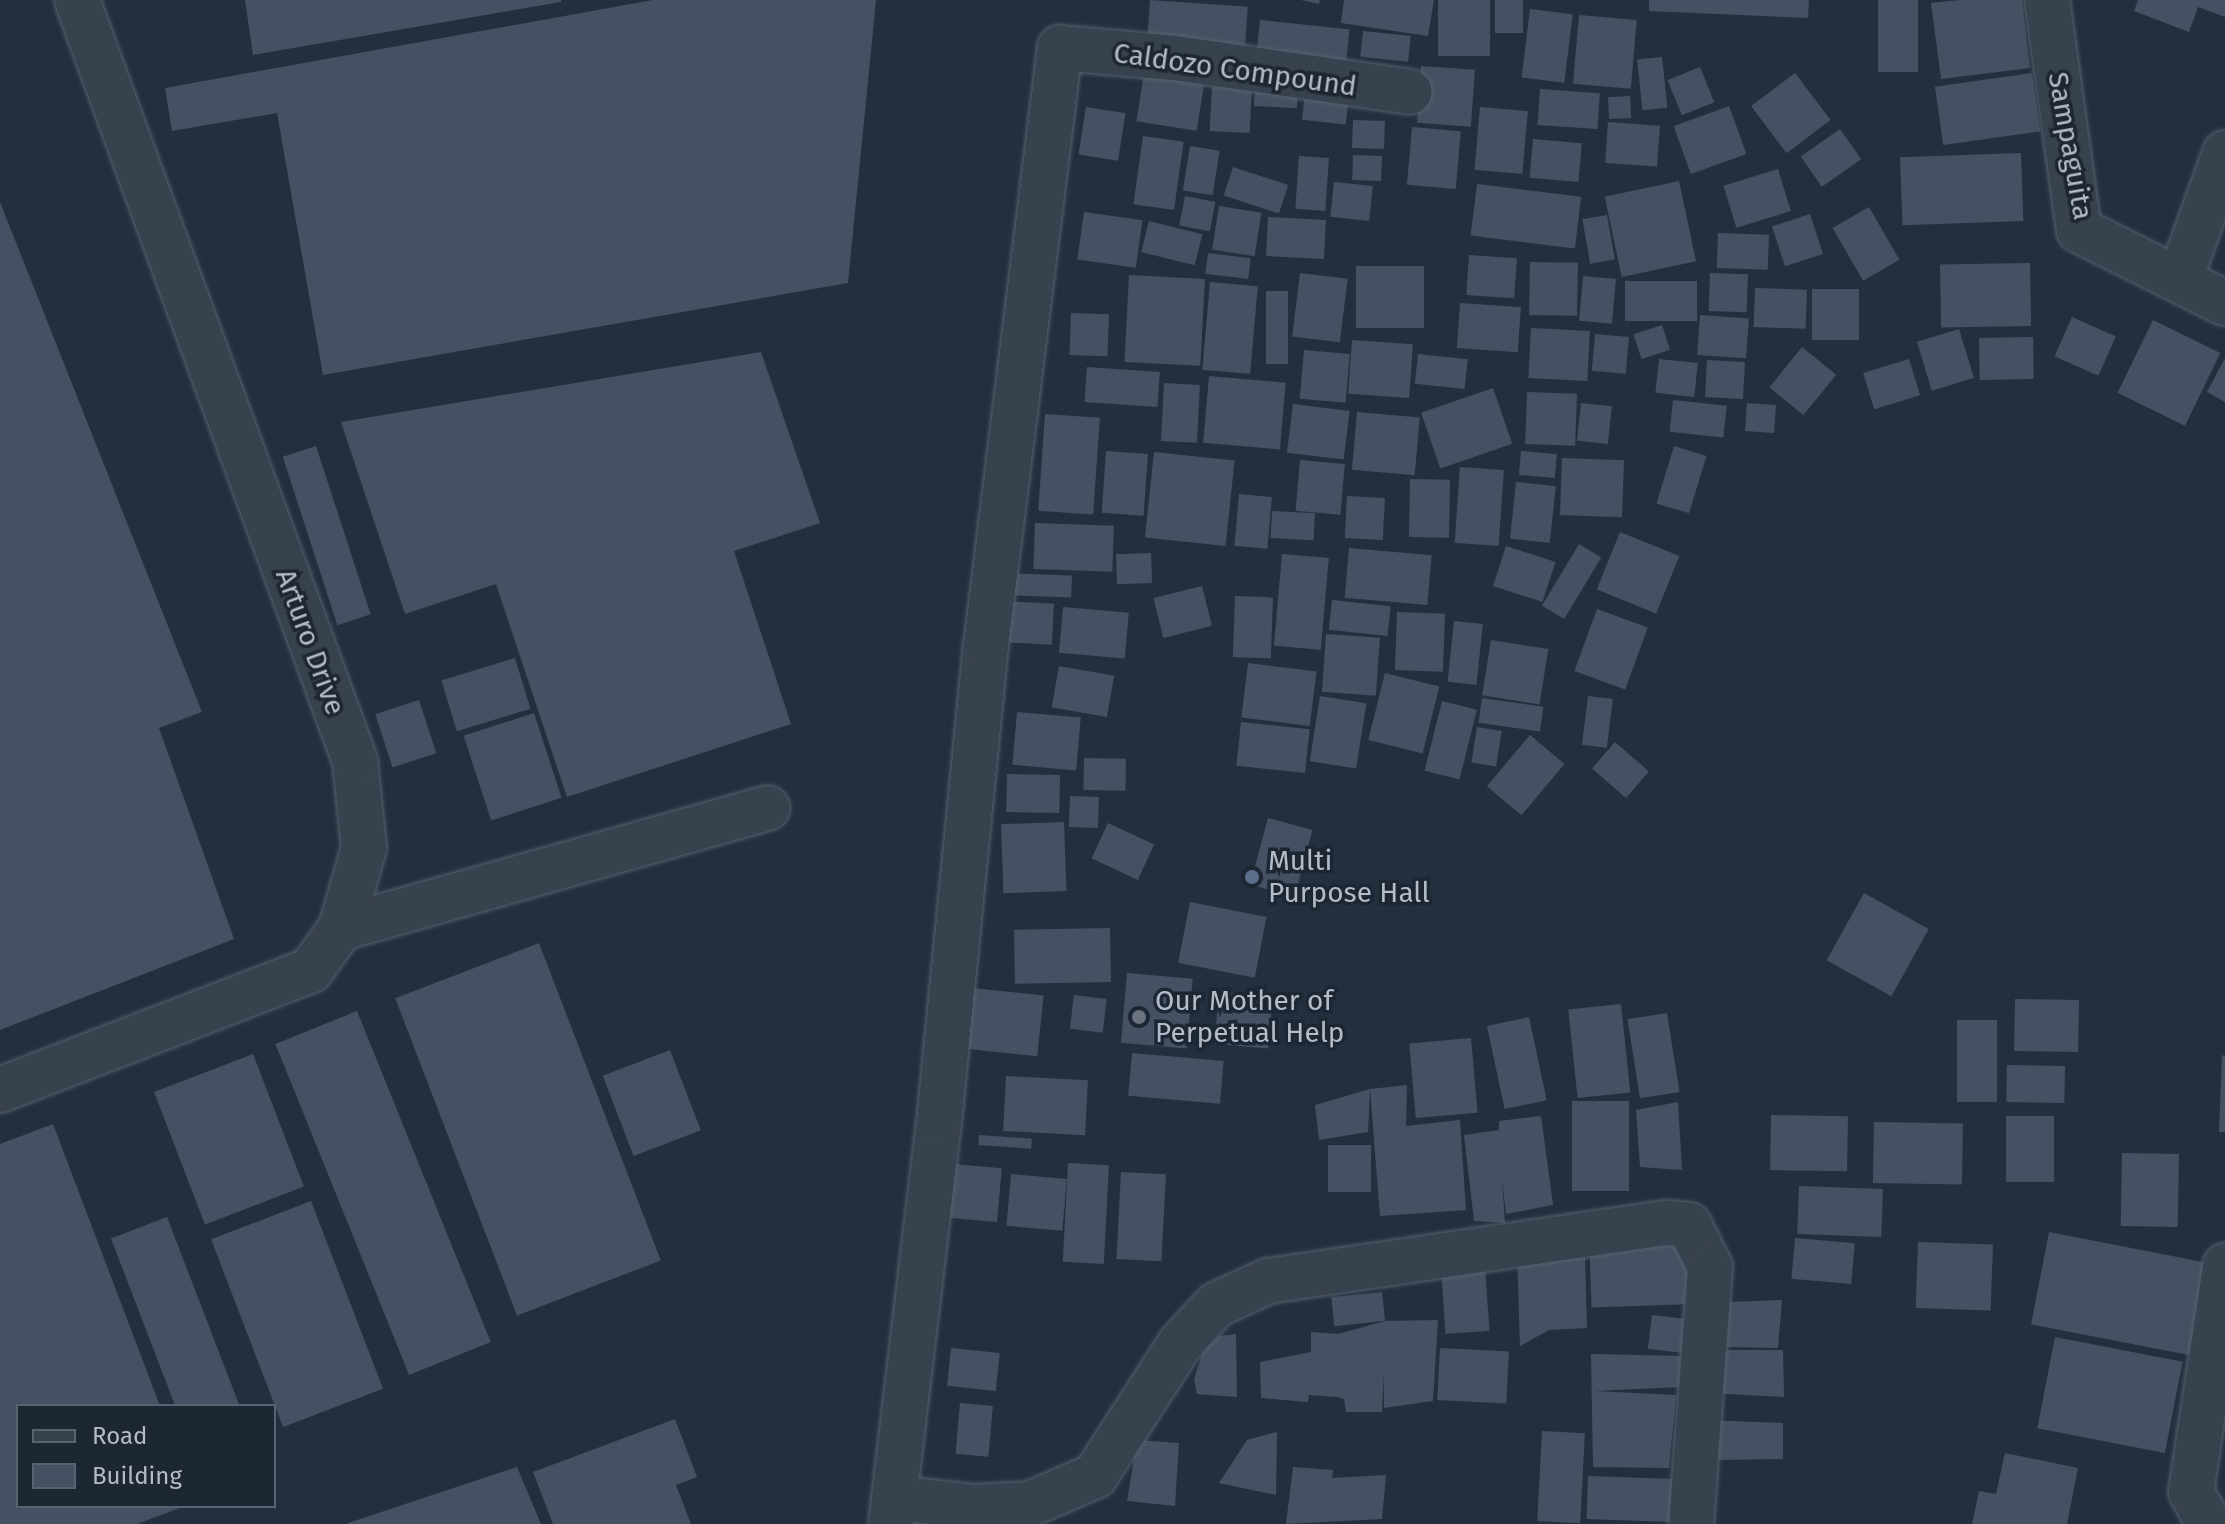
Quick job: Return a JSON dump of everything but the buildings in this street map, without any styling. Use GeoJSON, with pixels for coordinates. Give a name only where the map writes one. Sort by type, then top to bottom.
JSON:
{"type":"FeatureCollection","features":[{"type":"Feature","properties":{"kind":"street","name":"Arturo Drive"},"geometry":{"type":"LineString","coordinates":[[0,1090],[311,970],[341,928],[364,848],[355,761],[77,0]]}},
{"type":"Feature","properties":{"kind":"street","name":"Sampaguita"},"geometry":{"type":"LineString","coordinates":[[2047,0],[2079,230],[2225,303]]}},
{"type":"Feature","properties":{"kind":"street","name":"Caldozo Compound"},"geometry":{"type":"LineString","coordinates":[[892,1511],[939,1123],[986,646],[1060,48],[1175,58],[1410,92]]}},
{"type":"Feature","properties":{"kind":"street"},"geometry":{"type":"LineString","coordinates":[[2180,279],[2225,153]]}},
{"type":"Feature","properties":{"kind":"street"},"geometry":{"type":"LineString","coordinates":[[341,928],[767,808]]}},
{"type":"Feature","properties":{"kind":"street"},"geometry":{"type":"LineString","coordinates":[[892,1511],[1030,1504],[1095,1476],[1180,1344],[1216,1305],[1268,1281],[1667,1223],[1689,1225],[1710,1267],[1691,1524]]}},
{"type":"Feature","properties":{"kind":"street"},"geometry":{"type":"LineString","coordinates":[[2209,1524],[2191,1492],[2225,1266]]}},
{"type":"Feature","properties":{"kind":"place","name":"Multi Purpose Hall"},"geometry":{"type":"Point","coordinates":[1252,877]}},
{"type":"Feature","properties":{"kind":"place","name":"Our Mother of Perpetual Help"},"geometry":{"type":"Point","coordinates":[1139,1017]}}]}
